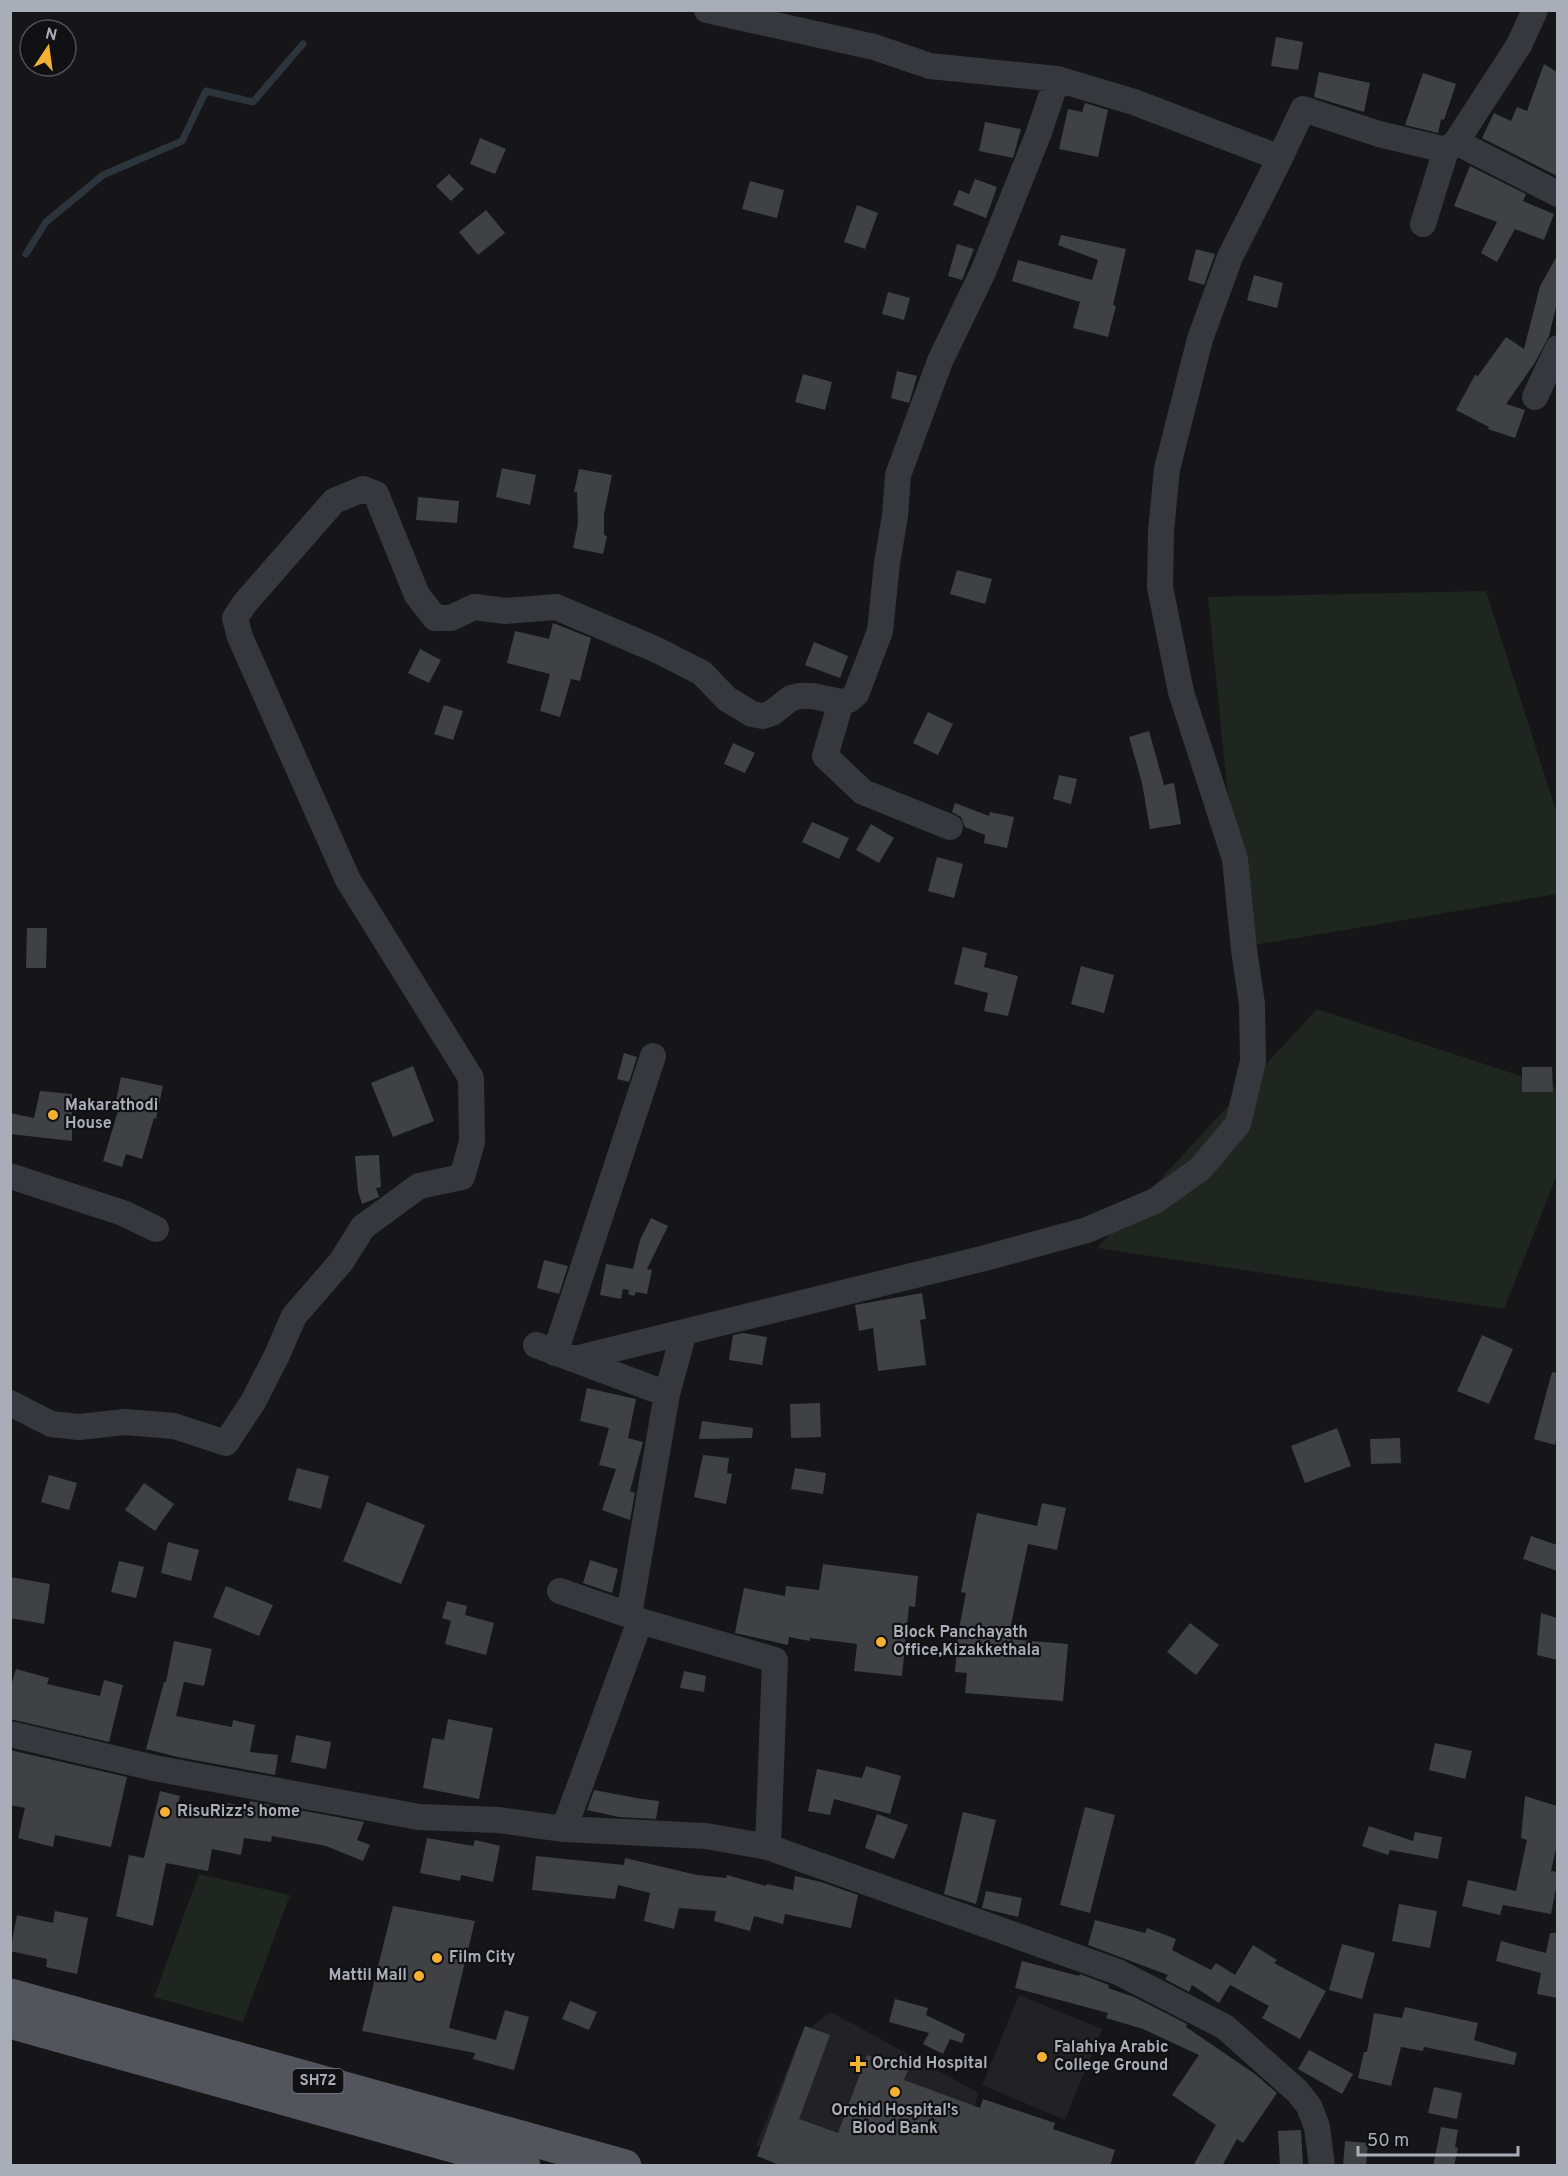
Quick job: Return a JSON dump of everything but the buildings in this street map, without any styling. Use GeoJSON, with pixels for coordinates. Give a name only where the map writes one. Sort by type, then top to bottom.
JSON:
{"type":"FeatureCollection","features":[{"type":"Feature","properties":{"kind":"main road","name":"SH72"},"geometry":{"type":"LineString","coordinates":[[10,1995],[625,2166]]}},
{"type":"Feature","properties":{"kind":"main road","name":"SH72"},"geometry":{"type":"LineString","coordinates":[[10,2022],[524,2166]]}},
{"type":"Feature","properties":{"kind":"street"},"geometry":{"type":"LineString","coordinates":[[707,10],[874,47],[930,66],[1057,79],[1134,102],[1280,158]]}},
{"type":"Feature","properties":{"kind":"street"},"geometry":{"type":"LineString","coordinates":[[1423,224],[1451,146],[1519,45],[1535,10]]}},
{"type":"Feature","properties":{"kind":"street"},"geometry":{"type":"LineString","coordinates":[[10,1403],[51,1424],[79,1427],[125,1422],[174,1426],[226,1443],[253,1402],[294,1316],[341,1262],[363,1227],[419,1186],[462,1177],[472,1142],[471,1078],[348,880],[240,638],[235,618],[245,603],[334,501],[363,489],[376,494],[417,595],[435,618],[451,618],[474,607],[506,611],[556,607],[657,650],[702,673],[727,699],[752,714],[763,716],[791,698],[800,696],[813,696],[841,702],[849,700],[856,694],[880,631],[898,475],[916,432],[939,361],[983,272],[1038,135],[1057,79]]}},
{"type":"Feature","properties":{"kind":"street"},"geometry":{"type":"LineString","coordinates":[[555,1352],[684,1332],[985,1258],[1087,1230],[1155,1201],[1200,1169],[1238,1124],[1253,1061],[1252,1004],[1235,859],[1181,692],[1160,587],[1161,531],[1167,469],[1200,339],[1230,257],[1304,109],[1379,134],[1451,146],[1557,194]]}},
{"type":"Feature","properties":{"kind":"street"},"geometry":{"type":"LineString","coordinates":[[1535,397],[1557,348]]}},
{"type":"Feature","properties":{"kind":"street"},"geometry":{"type":"LineString","coordinates":[[841,702],[825,756],[863,792],[950,827]]}},
{"type":"Feature","properties":{"kind":"street"},"geometry":{"type":"LineString","coordinates":[[555,1352],[653,1056]]}},
{"type":"Feature","properties":{"kind":"street"},"geometry":{"type":"LineString","coordinates":[[10,1176],[123,1213],[156,1229]]}},
{"type":"Feature","properties":{"kind":"street"},"geometry":{"type":"LineString","coordinates":[[564,1829],[634,1618],[668,1394],[684,1332]]}},
{"type":"Feature","properties":{"kind":"street"},"geometry":{"type":"LineString","coordinates":[[555,1352],[668,1394]]}},
{"type":"Feature","properties":{"kind":"street"},"geometry":{"type":"LineString","coordinates":[[560,1591],[634,1618],[775,1660],[768,1846]]}},
{"type":"Feature","properties":{"kind":"street"},"geometry":{"type":"LineString","coordinates":[[10,1734],[154,1768],[419,1816],[498,1820],[564,1829],[706,1836],[768,1846],[1118,1972],[1225,2027],[1297,2091],[1309,2106],[1317,2127],[1322,2166]]}},
{"type":"Feature","properties":{"kind":"shaded area"},"geometry":{"type":"Polygon","coordinates":[[[1486,591],[1557,814],[1557,894],[1243,947],[1208,597],[1486,591]]]}},
{"type":"Feature","properties":{"kind":"shaded area"},"geometry":{"type":"Polygon","coordinates":[[[1317,1009],[1557,1088],[1557,1175],[1504,1309],[1097,1248],[1317,1009]]]}},
{"type":"Feature","properties":{"kind":"shaded area"},"geometry":{"type":"Polygon","coordinates":[[[199,1874],[290,1895],[243,2022],[154,1997],[199,1874]]]}},
{"type":"Feature","properties":{"kind":"shaded area","name":"Falahiya Arabic College Ground"},"geometry":{"type":"Polygon","coordinates":[[[1019,1995],[1102,2029],[1065,2120],[982,2085],[1019,1995]]]}},
{"type":"Feature","properties":{"kind":"shaded area","name":"Orchid Hospital"},"geometry":{"type":"Polygon","coordinates":[[[831,2012],[979,2093],[953,2165],[821,2165],[756,2146],[801,2035],[831,2012]]]}},
{"type":"Feature","properties":{"kind":"waterway"},"geometry":{"type":"LineString","coordinates":[[26,254],[46,222],[103,175],[182,141],[206,91],[253,102],[303,44]]}},
{"type":"Feature","properties":{"kind":"place","name":"Makarathodi House"},"geometry":{"type":"Point","coordinates":[53,1115]}},
{"type":"Feature","properties":{"kind":"place","name":"Block Panchayath Office,Kizakkethala"},"geometry":{"type":"Point","coordinates":[881,1642]}},
{"type":"Feature","properties":{"kind":"place","name":"RisuRizz's home"},"geometry":{"type":"Point","coordinates":[165,1812]}},
{"type":"Feature","properties":{"kind":"place","name":"Film City"},"geometry":{"type":"Point","coordinates":[437,1958]}},
{"type":"Feature","properties":{"kind":"place","name":"Mattil Mall"},"geometry":{"type":"Point","coordinates":[419,1976]}},
{"type":"Feature","properties":{"kind":"place","name":"Falahiya Arabic College Ground"},"geometry":{"type":"Point","coordinates":[1042,2057]}},
{"type":"Feature","properties":{"kind":"place","name":"Orchid Hospital"},"geometry":{"type":"Point","coordinates":[858,2064]}},
{"type":"Feature","properties":{"kind":"place","name":"Orchid Hospital's Blood Bank"},"geometry":{"type":"Point","coordinates":[895,2092]}}]}
